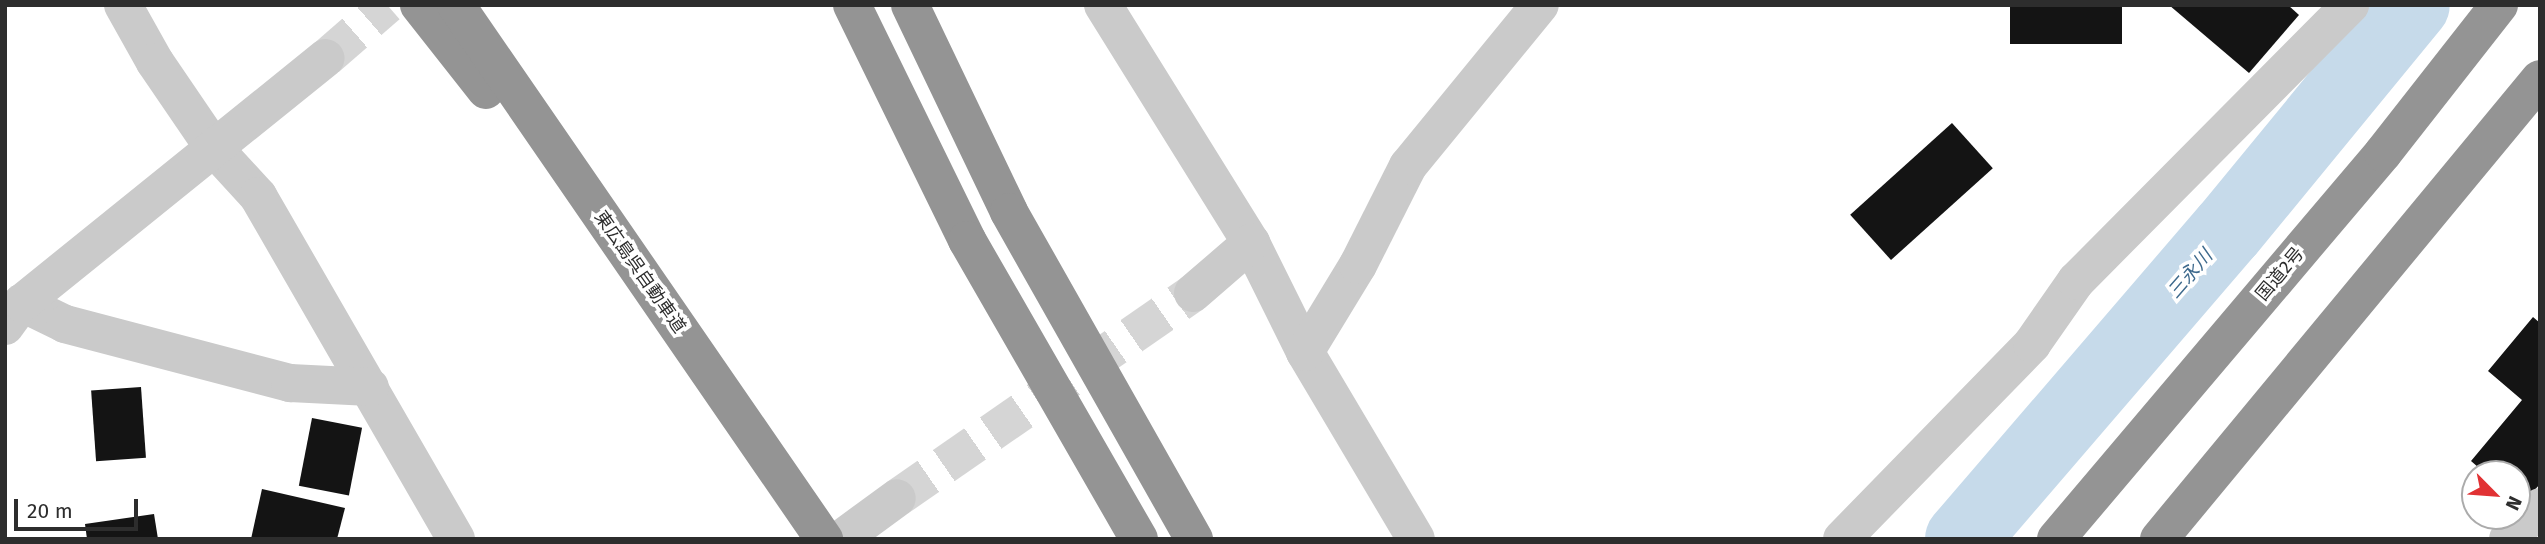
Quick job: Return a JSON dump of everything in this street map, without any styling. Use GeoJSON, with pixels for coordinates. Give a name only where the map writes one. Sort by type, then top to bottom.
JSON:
{"type":"FeatureCollection","features":[{"type":"Feature","properties":{"kind":"highway"},"geometry":{"type":"LineString","coordinates":[[419,5],[703,362]]}},
{"type":"Feature","properties":{"kind":"highway","name":"東広島呉自動車道"},"geometry":{"type":"LineString","coordinates":[[456,5],[824,539]]}},
{"type":"Feature","properties":{"kind":"highway"},"geometry":{"type":"LineString","coordinates":[[852,5],[967,240],[1139,539]]}},
{"type":"Feature","properties":{"kind":"highway"},"geometry":{"type":"LineString","coordinates":[[910,5],[1009,212],[1194,539]]}},
{"type":"Feature","properties":{"kind":"highway","name":"国道2号"},"geometry":{"type":"LineString","coordinates":[[2056,539],[2383,153],[2499,5]]}},
{"type":"Feature","properties":{"kind":"highway"},"geometry":{"type":"LineString","coordinates":[[2158,539],[2540,79]]}},
{"type":"Feature","properties":{"kind":"street"},"geometry":{"type":"LineString","coordinates":[[122,5],[155,62],[213,147],[258,196],[456,539]]}},
{"type":"Feature","properties":{"kind":"street"},"geometry":{"type":"LineString","coordinates":[[1103,5],[1251,243],[1305,352],[1416,539]]}},
{"type":"Feature","properties":{"kind":"street"},"geometry":{"type":"LineString","coordinates":[[1305,352],[1358,265],[1408,166],[1540,5]]}},
{"type":"Feature","properties":{"kind":"street"},"geometry":{"type":"LineString","coordinates":[[1842,539],[2032,344],[2076,281],[2350,5]]}},
{"type":"Feature","properties":{"kind":"street"},"geometry":{"type":"LineString","coordinates":[[14,314],[213,147],[326,58]]}},
{"type":"Feature","properties":{"kind":"street"},"geometry":{"type":"LineString","coordinates":[[1193,293],[1251,243]]}},
{"type":"Feature","properties":{"kind":"street"},"geometry":{"type":"LineString","coordinates":[[14,314],[65,324],[290,383],[370,387]]}},
{"type":"Feature","properties":{"kind":"street"},"geometry":{"type":"LineString","coordinates":[[841,539],[897,498]]}},
{"type":"Feature","properties":{"kind":"street"},"geometry":{"type":"LineString","coordinates":[[2508,539],[2540,507]]}},
{"type":"Feature","properties":{"kind":"building"},"geometry":{"type":"Polygon","coordinates":[[[2010,5],[2122,5],[2122,44],[2010,44],[2010,5]]]}},
{"type":"Feature","properties":{"kind":"building"},"geometry":{"type":"Polygon","coordinates":[[[2169,5],[2288,5],[2299,15],[2249,73],[2169,5]]]}},
{"type":"Feature","properties":{"kind":"building"},"geometry":{"type":"Polygon","coordinates":[[[1952,123],[1993,168],[1891,260],[1850,215],[1952,123]]]}},
{"type":"Feature","properties":{"kind":"building"},"geometry":{"type":"Polygon","coordinates":[[[2533,317],[2540,323],[2540,484],[2531,494],[2531,460],[2472,460],[2522,400],[2488,371],[2533,317]]]}},
{"type":"Feature","properties":{"kind":"building"},"geometry":{"type":"Polygon","coordinates":[[[141,387],[146,458],[96,461],[91,390],[141,387]]]}},
{"type":"Feature","properties":{"kind":"building"},"geometry":{"type":"Polygon","coordinates":[[[312,418],[362,428],[349,495],[299,486],[312,418]]]}},
{"type":"Feature","properties":{"kind":"building"},"geometry":{"type":"Polygon","coordinates":[[[262,489],[345,508],[337,539],[251,539],[262,489]]]}},
{"type":"Feature","properties":{"kind":"building"},"geometry":{"type":"Polygon","coordinates":[[[154,514],[158,539],[87,539],[85,524],[154,514]]]}},
{"type":"Feature","properties":{"kind":"waterway","name":"三永川"},"geometry":{"type":"LineString","coordinates":[[1962,539],[2228,230],[2413,5]]}},
{"type":"Feature","properties":{"kind":"tunnel"},"geometry":{"type":"LineString","coordinates":[[326,58],[387,5]]}},
{"type":"Feature","properties":{"kind":"tunnel"},"geometry":{"type":"LineString","coordinates":[[897,498],[1193,293]]}}]}
